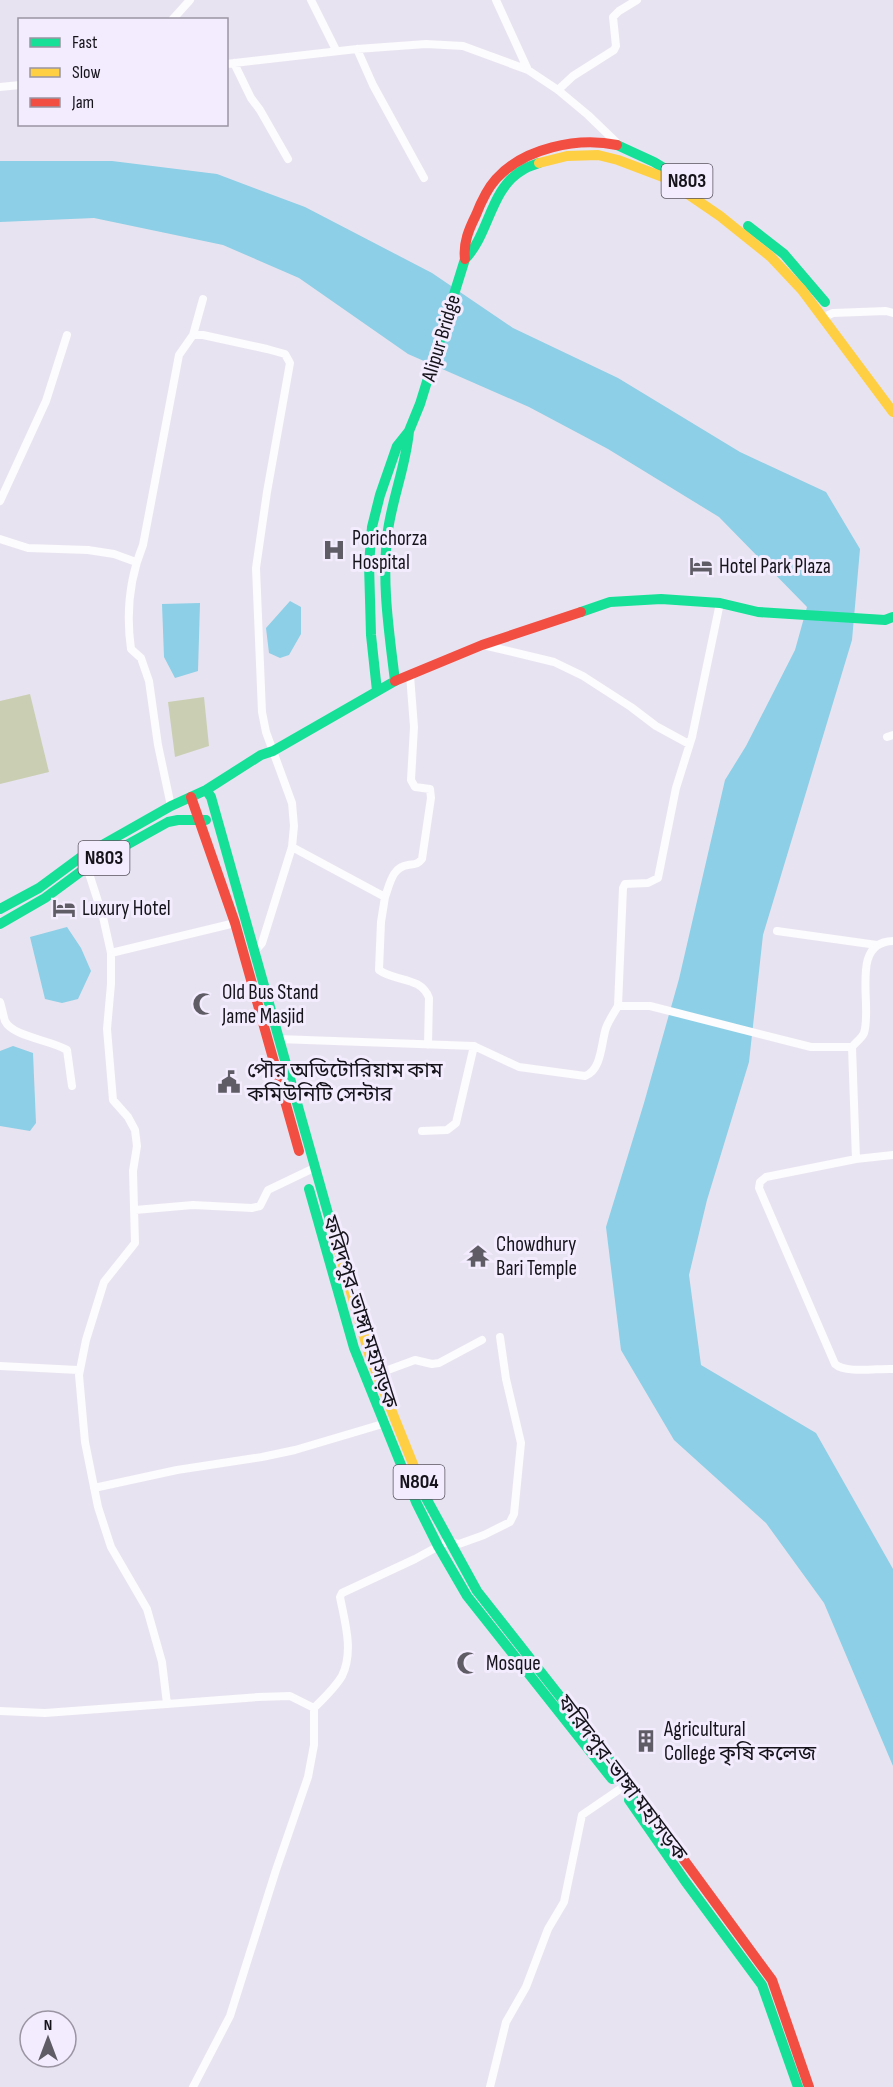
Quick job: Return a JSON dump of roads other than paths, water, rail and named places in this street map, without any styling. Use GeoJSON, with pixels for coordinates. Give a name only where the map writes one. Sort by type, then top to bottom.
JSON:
{"type":"FeatureCollection","features":[{"type":"Feature","properties":{"kind":"main road","name":"N803"},"geometry":{"type":"LineString","coordinates":[[465,259],[463,247],[482,199],[499,176],[514,161],[538,150],[565,144],[619,145],[670,169],[784,254],[808,280],[893,412]]}},
{"type":"Feature","properties":{"kind":"main road","name":"N803"},"geometry":{"type":"LineString","coordinates":[[465,259],[473,251],[494,205],[507,184],[520,171],[540,162],[567,156],[598,155],[618,160],[663,177],[720,216],[771,258],[829,315],[893,395]]}},
{"type":"Feature","properties":{"kind":"main road","name":"Alipur Bridge"},"geometry":{"type":"LineString","coordinates":[[409,431],[420,404],[465,259]]}},
{"type":"Feature","properties":{"kind":"main road","name":"N803"},"geometry":{"type":"LineString","coordinates":[[377,691],[371,635],[369,564],[372,527],[397,446],[409,431]]}},
{"type":"Feature","properties":{"kind":"main road","name":"N803"},"geometry":{"type":"LineString","coordinates":[[0,909],[84,862],[171,806],[206,790],[261,754],[273,750],[395,681],[386,563],[388,530],[408,449],[409,431]]}},
{"type":"Feature","properties":{"kind":"main road"},"geometry":{"type":"LineString","coordinates":[[395,681],[482,645],[610,602],[661,599],[720,603],[758,612],[889,619]]}},
{"type":"Feature","properties":{"kind":"main road","name":"N803"},"geometry":{"type":"LineString","coordinates":[[0,924],[45,898],[84,862],[168,822],[180,819],[201,821],[214,815],[223,788],[266,761],[273,750]]}},
{"type":"Feature","properties":{"kind":"main road","name":"ফরিদপুর-ভাঙ্গা মহাসড়ক"},"geometry":{"type":"LineString","coordinates":[[206,790],[211,797],[214,815],[254,952],[273,1041]]}},
{"type":"Feature","properties":{"kind":"main road","name":"ফরিদপুর-ভাঙ্গা মহাসড়ক"},"geometry":{"type":"LineString","coordinates":[[191,797],[201,821],[273,1041],[310,1171],[376,1374],[443,1544]]}},
{"type":"Feature","properties":{"kind":"main road"},"geometry":{"type":"LineString","coordinates":[[225,895],[237,891]]}},
{"type":"Feature","properties":{"kind":"main road","name":"ফরিদপুর-ভাঙ্গা মহাসড়ক"},"geometry":{"type":"LineString","coordinates":[[310,1171],[341,1305],[354,1348],[416,1502],[519,1652],[624,1786],[712,1908],[762,1985],[798,2087]]}},
{"type":"Feature","properties":{"kind":"main road"},"geometry":{"type":"LineString","coordinates":[[341,1305],[354,1301]]}},
{"type":"Feature","properties":{"kind":"main road"},"geometry":{"type":"LineString","coordinates":[[354,1348],[366,1343]]}},
{"type":"Feature","properties":{"kind":"main road","name":"ফরিদপুর-ভাঙ্গা মহাসড়ক"},"geometry":{"type":"LineString","coordinates":[[712,1908],[772,1980],[809,2087]]}},
{"type":"Feature","properties":{"kind":"street"},"geometry":{"type":"LineString","coordinates":[[174,18],[190,0]]}},
{"type":"Feature","properties":{"kind":"street"},"geometry":{"type":"LineString","coordinates":[[311,0],[336,50]]}},
{"type":"Feature","properties":{"kind":"street"},"geometry":{"type":"LineString","coordinates":[[496,0],[528,70]]}},
{"type":"Feature","properties":{"kind":"street"},"geometry":{"type":"LineString","coordinates":[[558,90],[573,76],[614,50],[616,46],[613,17],[637,0]]}},
{"type":"Feature","properties":{"kind":"street"},"geometry":{"type":"LineString","coordinates":[[288,159],[230,63],[336,50],[426,44],[463,46],[528,70],[558,90],[619,145],[618,160]]}},
{"type":"Feature","properties":{"kind":"street"},"geometry":{"type":"LineString","coordinates":[[357,49],[373,85],[424,178]]}},
{"type":"Feature","properties":{"kind":"street"},"geometry":{"type":"LineString","coordinates":[[0,87],[18,85]]}},
{"type":"Feature","properties":{"kind":"street"},"geometry":{"type":"LineString","coordinates":[[171,806],[158,745],[149,681],[141,658],[131,649],[129,620],[136,562],[142,545],[179,355],[193,335],[203,299]]}},
{"type":"Feature","properties":{"kind":"street"},"geometry":{"type":"LineString","coordinates":[[829,315],[886,311],[893,313]]}},
{"type":"Feature","properties":{"kind":"street"},"geometry":{"type":"LineString","coordinates":[[0,501],[46,401],[67,335]]}},
{"type":"Feature","properties":{"kind":"street"},"geometry":{"type":"LineString","coordinates":[[193,335],[285,354],[290,363],[272,459],[256,568],[262,712],[266,732],[292,803],[294,826],[292,847],[262,943],[254,952]]}},
{"type":"Feature","properties":{"kind":"street"},"geometry":{"type":"LineString","coordinates":[[0,539],[28,548],[88,550],[114,554],[136,562]]}},
{"type":"Feature","properties":{"kind":"street"},"geometry":{"type":"LineString","coordinates":[[273,1041],[474,1046],[519,1067],[585,1076],[592,1074],[596,1068],[606,1028],[618,1006],[625,884],[648,884],[658,878],[676,789],[689,744],[720,603]]}},
{"type":"Feature","properties":{"kind":"street"},"geometry":{"type":"LineString","coordinates":[[482,645],[554,662],[583,676],[656,726],[689,744]]}},
{"type":"Feature","properties":{"kind":"street"},"geometry":{"type":"LineString","coordinates":[[410,675],[414,727],[411,780],[415,787],[430,789],[431,798],[422,859],[419,863],[399,868],[395,872],[385,897],[381,922],[379,970],[389,976],[421,985],[426,990],[429,998],[428,1045]]}},
{"type":"Feature","properties":{"kind":"street"},"geometry":{"type":"LineString","coordinates":[[292,847],[385,897]]}},
{"type":"Feature","properties":{"kind":"street"},"geometry":{"type":"LineString","coordinates":[[84,862],[103,917],[111,953],[107,1029],[113,1100],[128,1117],[135,1130],[137,1146],[133,1171],[135,1243],[104,1282],[78,1370],[85,1442],[98,1508],[111,1547],[147,1609],[162,1662],[167,1704]]}},
{"type":"Feature","properties":{"kind":"street"},"geometry":{"type":"LineString","coordinates":[[111,953],[234,923]]}},
{"type":"Feature","properties":{"kind":"street"},"geometry":{"type":"LineString","coordinates":[[777,931],[877,945],[893,942]]}},
{"type":"Feature","properties":{"kind":"street"},"geometry":{"type":"LineString","coordinates":[[856,1159],[852,1047],[863,1035],[866,1022],[867,961],[870,951],[877,945]]}},
{"type":"Feature","properties":{"kind":"street"},"geometry":{"type":"LineString","coordinates":[[0,1002],[6,1023],[18,1032],[60,1045],[67,1050],[72,1086]]}},
{"type":"Feature","properties":{"kind":"street"},"geometry":{"type":"LineString","coordinates":[[618,1006],[650,1006],[811,1047],[852,1047]]}},
{"type":"Feature","properties":{"kind":"street"},"geometry":{"type":"LineString","coordinates":[[422,1131],[447,1130],[456,1123],[474,1046]]}},
{"type":"Feature","properties":{"kind":"street"},"geometry":{"type":"LineString","coordinates":[[893,1155],[856,1159],[766,1177],[760,1182],[759,1188],[835,1364],[849,1370],[893,1369]]}},
{"type":"Feature","properties":{"kind":"street"},"geometry":{"type":"LineString","coordinates":[[135,1210],[193,1205],[252,1208],[260,1206],[268,1190],[310,1171]]}},
{"type":"Feature","properties":{"kind":"street"},"geometry":{"type":"LineString","coordinates":[[193,2087],[230,2016],[308,1776],[314,1745],[314,1708],[342,1676],[347,1656],[348,1635],[340,1597],[342,1593],[443,1544],[459,1544],[484,1535],[510,1522],[514,1514],[521,1443],[506,1379],[500,1337]]}},
{"type":"Feature","properties":{"kind":"street"},"geometry":{"type":"LineString","coordinates":[[376,1374],[415,1360],[432,1364],[439,1363],[482,1340]]}},
{"type":"Feature","properties":{"kind":"street"},"geometry":{"type":"LineString","coordinates":[[0,1366],[78,1370]]}},
{"type":"Feature","properties":{"kind":"street"},"geometry":{"type":"LineString","coordinates":[[94,1488],[177,1470],[295,1450],[395,1419]]}},
{"type":"Feature","properties":{"kind":"street"},"geometry":{"type":"LineString","coordinates":[[0,1711],[45,1713],[258,1696],[290,1696],[314,1708]]}},
{"type":"Feature","properties":{"kind":"street"},"geometry":{"type":"LineString","coordinates":[[490,2087],[506,2022],[525,1987],[548,1929],[564,1902],[582,1815],[624,1786]]}},
{"type":"Feature","properties":{"kind":"water"},"geometry":{"type":"Polygon","coordinates":[[[0,161],[112,161],[217,174],[305,207],[432,273],[513,328],[618,378],[740,452],[826,492],[860,549],[852,640],[763,935],[749,1062],[707,1200],[689,1275],[701,1365],[816,1433],[893,1569],[893,1766],[824,1603],[766,1523],[674,1440],[621,1350],[606,1227],[679,979],[725,780],[746,746],[795,650],[807,607],[719,517],[608,449],[529,407],[408,354],[299,278],[223,245],[94,218],[0,222],[0,161]]]}},
{"type":"Feature","properties":{"kind":"water"},"geometry":{"type":"Polygon","coordinates":[[[290,601],[301,607],[301,634],[289,655],[280,658],[269,653],[266,628],[290,601]]]}},
{"type":"Feature","properties":{"kind":"water"},"geometry":{"type":"Polygon","coordinates":[[[200,603],[198,671],[175,678],[164,657],[162,604],[200,603]]]}},
{"type":"Feature","properties":{"kind":"water"},"geometry":{"type":"Polygon","coordinates":[[[67,927],[81,948],[91,971],[78,999],[62,1003],[45,999],[30,937],[67,927]]]}},
{"type":"Feature","properties":{"kind":"water"},"geometry":{"type":"Polygon","coordinates":[[[13,1046],[33,1053],[36,1123],[30,1131],[0,1126],[0,1051],[13,1046]]]}},
{"type":"Feature","properties":{"kind":"place","name":"Porichorza Hospital"},"geometry":{"type":"Point","coordinates":[334,550]}},
{"type":"Feature","properties":{"kind":"place","name":"Hotel Park Plaza"},"geometry":{"type":"Point","coordinates":[701,566]}},
{"type":"Feature","properties":{"kind":"place","name":"Luxury Hotel"},"geometry":{"type":"Point","coordinates":[64,908]}},
{"type":"Feature","properties":{"kind":"place","name":"Old Bus Stand Jame Masjid"},"geometry":{"type":"Point","coordinates":[204,1004]}},
{"type":"Feature","properties":{"kind":"place","name":"পৌর অডিটোরিয়াম কাম কমিউনিটি সেন্টার"},"geometry":{"type":"Point","coordinates":[229,1082]}},
{"type":"Feature","properties":{"kind":"place","name":"Chowdhury Bari Temple"},"geometry":{"type":"Point","coordinates":[478,1256]}},
{"type":"Feature","properties":{"kind":"place","name":"Mosque"},"geometry":{"type":"Point","coordinates":[468,1663]}},
{"type":"Feature","properties":{"kind":"place","name":"Agricultural College কৃষি কলেজ"},"geometry":{"type":"Point","coordinates":[646,1741]}}]}
